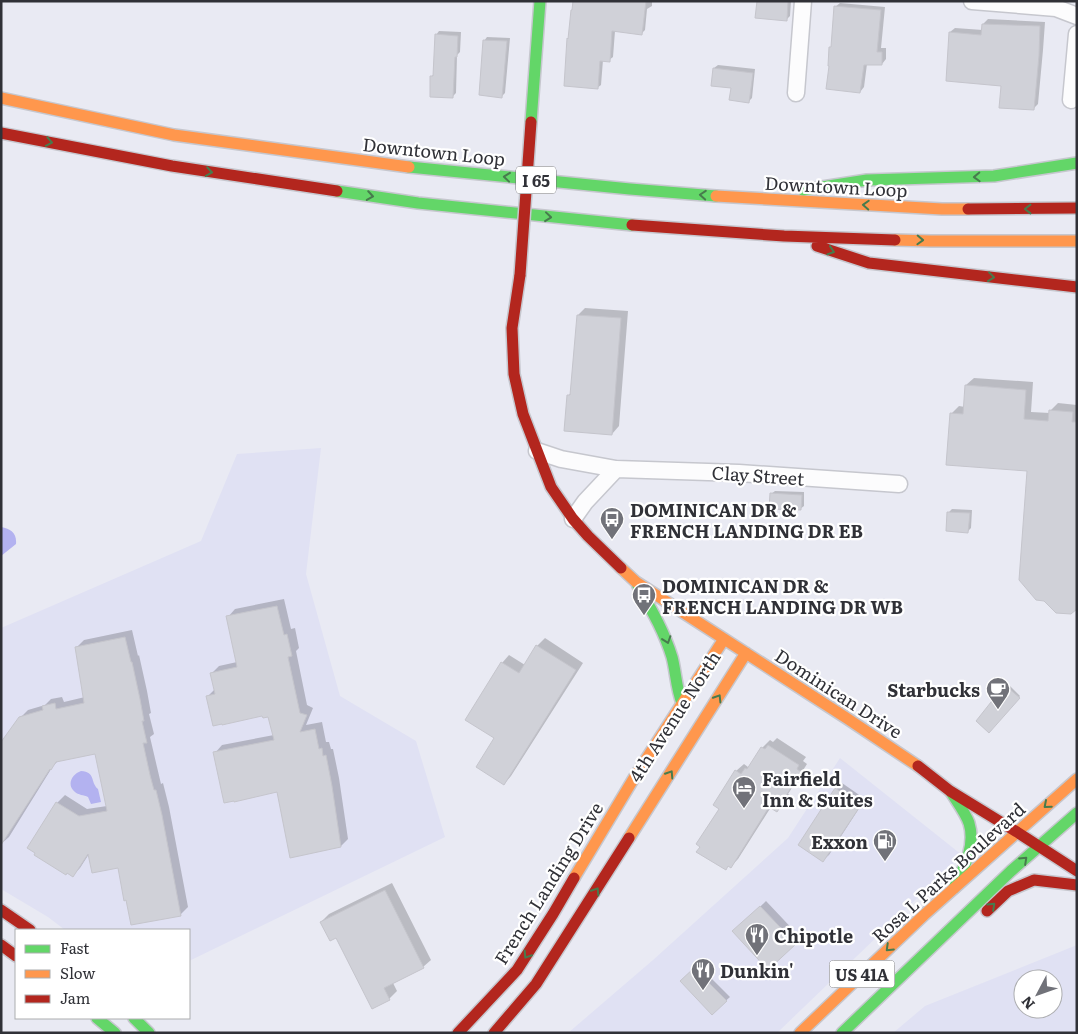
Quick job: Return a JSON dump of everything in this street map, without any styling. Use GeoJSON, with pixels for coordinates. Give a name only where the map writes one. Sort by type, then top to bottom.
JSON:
{"type":"FeatureCollection","features":[{"type":"Feature","properties":{"kind":"main road","name":"Dominican Drive"},"geometry":{"type":"LineString","coordinates":[[540,1],[520,274],[512,328],[514,374],[523,414],[552,487],[573,519],[588,536],[636,582],[918,766],[950,791],[1018,832],[1077,871]]}},
{"type":"Feature","properties":{"kind":"main road","name":"Downtown Loop"},"geometry":{"type":"LineString","coordinates":[[1,98],[174,135],[380,163],[630,189],[942,209],[1077,208]]}},
{"type":"Feature","properties":{"kind":"main road","name":"I 65"},"geometry":{"type":"LineString","coordinates":[[1,133],[172,166],[418,203],[627,225],[784,236],[931,241],[1077,241]]}},
{"type":"Feature","properties":{"kind":"main road"},"geometry":{"type":"LineString","coordinates":[[749,198],[867,180],[994,176],[1077,163]]}},
{"type":"Feature","properties":{"kind":"main road"},"geometry":{"type":"LineString","coordinates":[[784,236],[869,263],[1077,287]]}},
{"type":"Feature","properties":{"kind":"main road"},"geometry":{"type":"LineString","coordinates":[[636,582],[663,629],[673,658],[678,692],[682,703]]}},
{"type":"Feature","properties":{"kind":"main road","name":"4th Avenue North"},"geometry":{"type":"LineString","coordinates":[[494,1033],[536,984],[648,808],[646,785],[682,703],[724,639]]}},
{"type":"Feature","properties":{"kind":"main road","name":"4th Avenue North"},"geometry":{"type":"LineString","coordinates":[[624,794],[646,785],[746,653]]}},
{"type":"Feature","properties":{"kind":"main road","name":"Rosa L Parks Boulevard"},"geometry":{"type":"LineString","coordinates":[[800,1033],[900,937],[1077,779]]}},
{"type":"Feature","properties":{"kind":"main road"},"geometry":{"type":"LineString","coordinates":[[950,791],[966,816],[972,838],[969,854],[954,889]]}},
{"type":"Feature","properties":{"kind":"main road","name":"French Landing Drive"},"geometry":{"type":"LineString","coordinates":[[458,1033],[518,970],[624,794]]}},
{"type":"Feature","properties":{"kind":"main road","name":"US 41A"},"geometry":{"type":"LineString","coordinates":[[842,1033],[1039,846],[1077,813]]}},
{"type":"Feature","properties":{"kind":"main road"},"geometry":{"type":"LineString","coordinates":[[981,916],[1008,891],[1034,880],[1077,885]]}},
{"type":"Feature","properties":{"kind":"main road"},"geometry":{"type":"LineString","coordinates":[[1,910],[29,929]]}},
{"type":"Feature","properties":{"kind":"main road"},"geometry":{"type":"LineString","coordinates":[[1,945],[15,955]]}},
{"type":"Feature","properties":{"kind":"main road"},"geometry":{"type":"LineString","coordinates":[[925,954],[947,948]]}},
{"type":"Feature","properties":{"kind":"main road"},"geometry":{"type":"LineString","coordinates":[[98,1019],[115,1033]]}},
{"type":"Feature","properties":{"kind":"main road"},"geometry":{"type":"LineString","coordinates":[[135,1019],[149,1033]]}},
{"type":"Feature","properties":{"kind":"street"},"geometry":{"type":"LineString","coordinates":[[796,94],[803,1]]}},
{"type":"Feature","properties":{"kind":"street"},"geometry":{"type":"LineString","coordinates":[[972,1],[1056,8],[1077,16]]}},
{"type":"Feature","properties":{"kind":"street"},"geometry":{"type":"LineString","coordinates":[[1071,100],[1077,34]]}},
{"type":"Feature","properties":{"kind":"street","name":"Clay Street"},"geometry":{"type":"LineString","coordinates":[[537,452],[561,459],[616,469],[739,473],[900,484]]}},
{"type":"Feature","properties":{"kind":"street"},"geometry":{"type":"LineString","coordinates":[[573,519],[585,502],[616,469]]}},
{"type":"Feature","properties":{"kind":"shaded area"},"geometry":{"type":"Polygon","coordinates":[[[321,448],[306,574],[340,696],[416,741],[445,837],[190,961],[190,929],[64,929],[48,917],[1,889],[1,628],[201,541],[237,454],[321,448]]]}},
{"type":"Feature","properties":{"kind":"shaded area"},"geometry":{"type":"Polygon","coordinates":[[[840,758],[962,855],[777,1033],[568,1033],[653,960],[788,838],[840,758]]]}},
{"type":"Feature","properties":{"kind":"shaded area"},"geometry":{"type":"Polygon","coordinates":[[[1077,945],[1077,1033],[893,1033],[925,1006],[1013,971],[1013,1019],[1063,1019],[1063,969],[1017,969],[1077,945]]]}},
{"type":"Feature","properties":{"kind":"water"},"geometry":{"type":"Polygon","coordinates":[[[1,527],[13,532],[16,544],[1,556],[1,527]]]}},
{"type":"Feature","properties":{"kind":"water"},"geometry":{"type":"Polygon","coordinates":[[[81,771],[91,775],[98,789],[101,802],[91,804],[88,797],[78,794],[72,789],[71,780],[81,771]]]}},
{"type":"Feature","properties":{"kind":"building"},"geometry":{"type":"Polygon","coordinates":[[[573,1],[646,1],[642,35],[612,31],[610,62],[600,61],[598,89],[564,86],[567,38],[573,1]]]}},
{"type":"Feature","properties":{"kind":"building"},"geometry":{"type":"Polygon","coordinates":[[[757,1],[788,1],[787,21],[755,18],[757,1]]]}},
{"type":"Feature","properties":{"kind":"building"},"geometry":{"type":"Polygon","coordinates":[[[834,6],[881,10],[877,52],[882,52],[882,65],[864,65],[860,93],[826,89],[834,6]]]}},
{"type":"Feature","properties":{"kind":"building"},"geometry":{"type":"Polygon","coordinates":[[[982,24],[1040,26],[1034,110],[999,108],[1001,86],[946,81],[949,32],[981,35],[982,24]]]}},
{"type":"Feature","properties":{"kind":"building"},"geometry":{"type":"Polygon","coordinates":[[[435,34],[458,36],[453,98],[430,97],[430,76],[433,76],[435,34]]]}},
{"type":"Feature","properties":{"kind":"building"},"geometry":{"type":"Polygon","coordinates":[[[483,40],[507,41],[502,98],[479,95],[483,40]]]}},
{"type":"Feature","properties":{"kind":"building"},"geometry":{"type":"Polygon","coordinates":[[[713,68],[753,73],[749,103],[729,100],[731,88],[711,86],[713,68]]]}},
{"type":"Feature","properties":{"kind":"building"},"geometry":{"type":"Polygon","coordinates":[[[577,315],[621,318],[612,435],[564,431],[567,395],[570,395],[577,315]]]}},
{"type":"Feature","properties":{"kind":"building"},"geometry":{"type":"Polygon","coordinates":[[[965,385],[1026,390],[1024,419],[1048,421],[1049,410],[1073,412],[1072,422],[1077,422],[1077,609],[1071,614],[1056,613],[1044,601],[1036,600],[1019,580],[1027,471],[946,465],[950,413],[963,414],[965,385]]]}},
{"type":"Feature","properties":{"kind":"building"},"geometry":{"type":"Polygon","coordinates":[[[770,493],[802,495],[801,510],[769,509],[770,493]]]}},
{"type":"Feature","properties":{"kind":"building"},"geometry":{"type":"Polygon","coordinates":[[[947,512],[970,513],[968,533],[946,531],[947,512]]]}},
{"type":"Feature","properties":{"kind":"building"},"geometry":{"type":"Polygon","coordinates":[[[277,606],[284,635],[287,634],[292,656],[288,657],[300,713],[307,715],[300,732],[315,729],[319,749],[322,748],[323,756],[326,755],[341,847],[290,858],[277,792],[224,803],[213,752],[274,740],[268,717],[263,718],[262,716],[213,726],[206,696],[215,694],[210,673],[237,667],[226,616],[277,606]]]}},
{"type":"Feature","properties":{"kind":"building"},"geometry":{"type":"Polygon","coordinates":[[[125,637],[144,721],[142,721],[147,743],[143,743],[162,815],[181,916],[131,925],[118,868],[92,873],[88,854],[73,877],[67,873],[66,875],[34,855],[35,853],[27,848],[56,802],[79,816],[107,811],[95,754],[56,762],[1,845],[1,742],[19,717],[43,710],[42,706],[55,703],[56,709],[84,703],[75,647],[125,637]]]}},
{"type":"Feature","properties":{"kind":"building"},"geometry":{"type":"Polygon","coordinates":[[[536,645],[576,670],[504,785],[476,767],[494,738],[465,720],[501,662],[519,673],[536,645]]]}},
{"type":"Feature","properties":{"kind":"building","name":"Starbucks"},"geometry":{"type":"Polygon","coordinates":[[[1007,687],[1020,698],[989,733],[976,721],[995,697],[997,698],[1007,687]]]}},
{"type":"Feature","properties":{"kind":"building","name":"Fairfield Inn & Suites"},"geometry":{"type":"Polygon","coordinates":[[[768,745],[799,765],[797,769],[801,772],[777,812],[769,807],[731,868],[728,866],[726,870],[696,852],[700,847],[696,844],[719,809],[713,805],[735,770],[741,774],[745,768],[747,769],[761,747],[765,749],[768,745]]]}},
{"type":"Feature","properties":{"kind":"building"},"geometry":{"type":"Polygon","coordinates":[[[835,788],[861,805],[823,862],[798,845],[835,788]]]}},
{"type":"Feature","properties":{"kind":"building"},"geometry":{"type":"Polygon","coordinates":[[[385,890],[424,968],[384,988],[390,1000],[372,1009],[336,938],[330,941],[320,922],[385,890]]]}},
{"type":"Feature","properties":{"kind":"building"},"geometry":{"type":"Polygon","coordinates":[[[760,906],[796,944],[768,970],[732,931],[760,906]]]}},
{"type":"Feature","properties":{"kind":"building","name":"Dunkin'"},"geometry":{"type":"Polygon","coordinates":[[[694,968],[727,1001],[712,1015],[680,981],[694,968]]]}},
{"type":"Feature","properties":{"kind":"traffic: fast"},"geometry":{"type":"LineString","coordinates":[[531,122],[540,1]]}},
{"type":"Feature","properties":{"kind":"traffic: fast"},"geometry":{"type":"LineString","coordinates":[[803,190],[867,180],[994,176],[1077,163]]}},
{"type":"Feature","properties":{"kind":"traffic: fast"},"geometry":{"type":"LineString","coordinates":[[409,167],[716,196]]}},
{"type":"Feature","properties":{"kind":"traffic: fast"},"geometry":{"type":"LineString","coordinates":[[337,191],[418,203],[632,225]]}},
{"type":"Feature","properties":{"kind":"traffic: fast"},"geometry":{"type":"LineString","coordinates":[[638,586],[657,620],[669,647],[682,703]]}},
{"type":"Feature","properties":{"kind":"traffic: fast"},"geometry":{"type":"LineString","coordinates":[[951,792],[965,815],[971,832],[968,857],[954,888]]}},
{"type":"Feature","properties":{"kind":"traffic: fast"},"geometry":{"type":"LineString","coordinates":[[842,1033],[1011,871],[1077,813]]}},
{"type":"Feature","properties":{"kind":"traffic: fast"},"geometry":{"type":"LineString","coordinates":[[98,1019],[115,1033]]}},
{"type":"Feature","properties":{"kind":"traffic: fast"},"geometry":{"type":"LineString","coordinates":[[135,1019],[149,1033]]}},
{"type":"Feature","properties":{"kind":"traffic: slow"},"geometry":{"type":"LineString","coordinates":[[1,98],[174,135],[409,167]]}},
{"type":"Feature","properties":{"kind":"traffic: slow"},"geometry":{"type":"LineString","coordinates":[[716,196],[968,209]]}},
{"type":"Feature","properties":{"kind":"traffic: slow"},"geometry":{"type":"LineString","coordinates":[[895,240],[1077,241]]}},
{"type":"Feature","properties":{"kind":"traffic: slow"},"geometry":{"type":"LineString","coordinates":[[621,568],[636,582],[918,766]]}},
{"type":"Feature","properties":{"kind":"traffic: slow"},"geometry":{"type":"LineString","coordinates":[[574,878],[634,778],[724,639]]}},
{"type":"Feature","properties":{"kind":"traffic: slow"},"geometry":{"type":"LineString","coordinates":[[629,838],[746,653]]}},
{"type":"Feature","properties":{"kind":"traffic: slow"},"geometry":{"type":"LineString","coordinates":[[800,1033],[924,915],[1077,779]]}},
{"type":"Feature","properties":{"kind":"traffic: jam"},"geometry":{"type":"LineString","coordinates":[[520,275],[531,122]]}},
{"type":"Feature","properties":{"kind":"traffic: jam"},"geometry":{"type":"LineString","coordinates":[[1,133],[172,166],[337,191]]}},
{"type":"Feature","properties":{"kind":"traffic: jam"},"geometry":{"type":"LineString","coordinates":[[968,209],[1077,208]]}},
{"type":"Feature","properties":{"kind":"traffic: jam"},"geometry":{"type":"LineString","coordinates":[[632,225],[784,236],[895,240]]}},
{"type":"Feature","properties":{"kind":"traffic: jam"},"geometry":{"type":"LineString","coordinates":[[817,246],[869,263],[1077,287]]}},
{"type":"Feature","properties":{"kind":"traffic: jam"},"geometry":{"type":"LineString","coordinates":[[520,275],[512,328],[514,374],[523,414],[551,487],[573,519],[621,568]]}},
{"type":"Feature","properties":{"kind":"traffic: jam"},"geometry":{"type":"LineString","coordinates":[[918,766],[950,791],[1077,871]]}},
{"type":"Feature","properties":{"kind":"traffic: jam"},"geometry":{"type":"LineString","coordinates":[[494,1033],[536,984],[629,838]]}},
{"type":"Feature","properties":{"kind":"traffic: jam"},"geometry":{"type":"LineString","coordinates":[[458,1033],[517,970],[574,878]]}},
{"type":"Feature","properties":{"kind":"traffic: jam"},"geometry":{"type":"LineString","coordinates":[[987,911],[1008,891],[1034,880],[1077,885]]}},
{"type":"Feature","properties":{"kind":"traffic: jam"},"geometry":{"type":"LineString","coordinates":[[1,910],[29,929]]}},
{"type":"Feature","properties":{"kind":"traffic: jam"},"geometry":{"type":"LineString","coordinates":[[1,945],[15,955]]}},
{"type":"Feature","properties":{"kind":"place","name":"DOMINICAN DR & FRENCH LANDING DR EB"},"geometry":{"type":"Point","coordinates":[612,540]}},
{"type":"Feature","properties":{"kind":"place","name":"DOMINICAN DR & FRENCH LANDING DR WB"},"geometry":{"type":"Point","coordinates":[644,616]}},
{"type":"Feature","properties":{"kind":"place","name":"Starbucks"},"geometry":{"type":"Point","coordinates":[998,710]}},
{"type":"Feature","properties":{"kind":"place","name":"Fairfield Inn & Suites"},"geometry":{"type":"Point","coordinates":[744,809]}},
{"type":"Feature","properties":{"kind":"place","name":"Exxon"},"geometry":{"type":"Point","coordinates":[885,862]}},
{"type":"Feature","properties":{"kind":"place","name":"Chipotle"},"geometry":{"type":"Point","coordinates":[757,956]}},
{"type":"Feature","properties":{"kind":"place","name":"Dunkin'"},"geometry":{"type":"Point","coordinates":[703,991]}}]}
